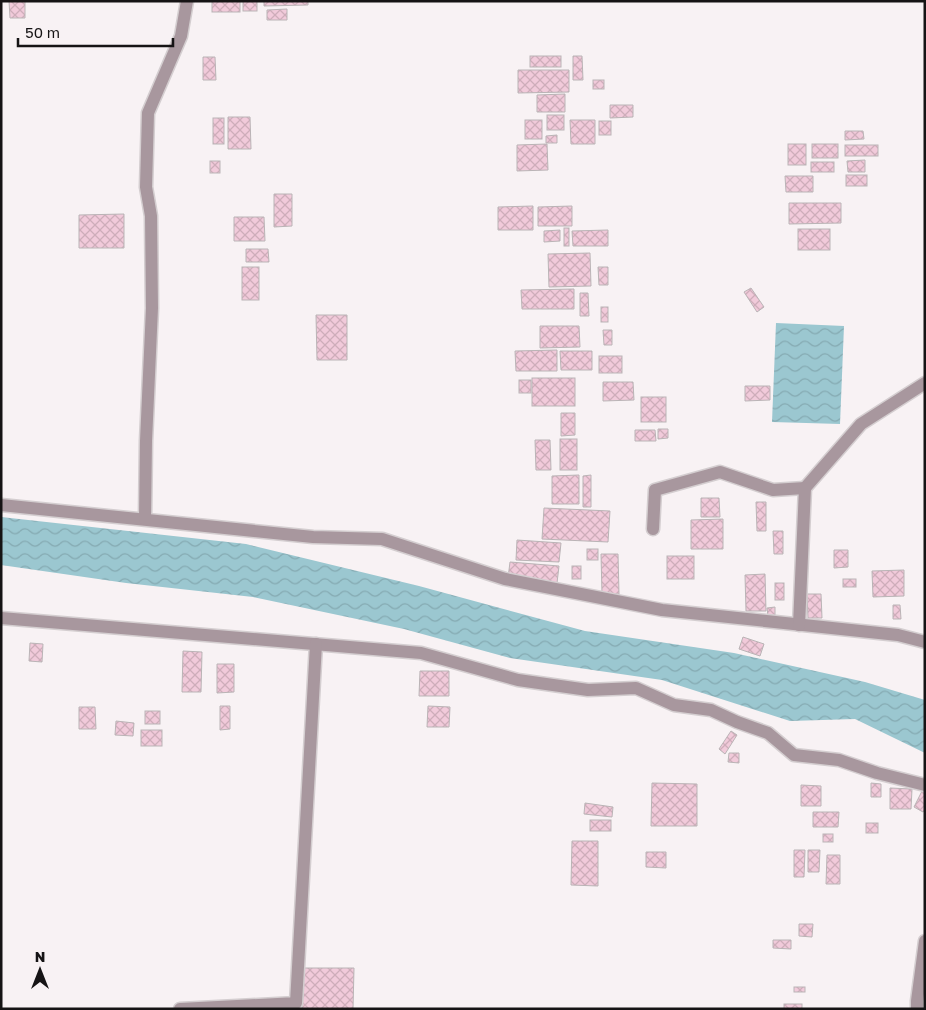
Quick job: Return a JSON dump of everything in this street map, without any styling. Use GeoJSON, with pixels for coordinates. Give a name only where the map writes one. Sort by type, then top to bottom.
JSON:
{"type":"FeatureCollection","features":[{"type":"Feature","properties":{"kind":"street"},"geometry":{"type":"LineString","coordinates":[[145,519],[146,441],[152,308],[151,225],[146,187],[148,113],[181,36],[187,1]]}},
{"type":"Feature","properties":{"kind":"street"},"geometry":{"type":"LineString","coordinates":[[799,625],[805,488],[861,424],[925,383]]}},
{"type":"Feature","properties":{"kind":"street"},"geometry":{"type":"LineString","coordinates":[[653,529],[655,490],[720,472],[773,490],[805,488]]}},
{"type":"Feature","properties":{"kind":"street"},"geometry":{"type":"LineString","coordinates":[[1,505],[313,537],[382,539],[505,580],[662,610],[898,635],[925,642]]}},
{"type":"Feature","properties":{"kind":"street"},"geometry":{"type":"LineString","coordinates":[[1,618],[421,653],[518,680],[588,690],[636,688],[674,705],[711,710],[768,733],[794,755],[839,760],[877,774],[925,785]]}},
{"type":"Feature","properties":{"kind":"street"},"geometry":{"type":"LineString","coordinates":[[180,1009],[296,1003],[316,644]]}},
{"type":"Feature","properties":{"kind":"street"},"geometry":{"type":"LineString","coordinates":[[917,1009],[916,1001],[925,941]]}},
{"type":"Feature","properties":{"kind":"water"},"geometry":{"type":"Polygon","coordinates":[[[776,323],[844,326],[840,424],[772,422],[776,323]]]}},
{"type":"Feature","properties":{"kind":"water"},"geometry":{"type":"Polygon","coordinates":[[[1,517],[246,544],[419,586],[585,631],[734,653],[865,682],[925,700],[925,753],[855,719],[790,721],[662,680],[510,658],[404,629],[253,597],[126,583],[1,565],[1,517]]]}},
{"type":"Feature","properties":{"kind":"building"},"geometry":{"type":"Polygon","coordinates":[[[9,1],[25,1],[25,18],[10,18],[9,1]]]}},
{"type":"Feature","properties":{"kind":"building"},"geometry":{"type":"Polygon","coordinates":[[[212,1],[240,1],[240,12],[212,12],[212,1]]]}},
{"type":"Feature","properties":{"kind":"building"},"geometry":{"type":"Polygon","coordinates":[[[243,1],[257,1],[257,11],[243,11],[243,1]]]}},
{"type":"Feature","properties":{"kind":"building"},"geometry":{"type":"Polygon","coordinates":[[[264,1],[308,1],[308,5],[264,6],[264,1]]]}},
{"type":"Feature","properties":{"kind":"building"},"geometry":{"type":"Polygon","coordinates":[[[287,9],[287,20],[267,20],[267,10],[287,9]]]}},
{"type":"Feature","properties":{"kind":"building"},"geometry":{"type":"Polygon","coordinates":[[[530,56],[561,56],[561,67],[530,67],[530,56]]]}},
{"type":"Feature","properties":{"kind":"building"},"geometry":{"type":"Polygon","coordinates":[[[573,56],[582,56],[583,80],[573,80],[573,56]]]}},
{"type":"Feature","properties":{"kind":"building"},"geometry":{"type":"Polygon","coordinates":[[[203,57],[215,57],[216,80],[203,80],[203,57]]]}},
{"type":"Feature","properties":{"kind":"building"},"geometry":{"type":"Polygon","coordinates":[[[518,70],[569,70],[569,92],[518,93],[518,70]]]}},
{"type":"Feature","properties":{"kind":"building"},"geometry":{"type":"Polygon","coordinates":[[[593,80],[604,80],[604,89],[593,89],[593,80]]]}},
{"type":"Feature","properties":{"kind":"building"},"geometry":{"type":"Polygon","coordinates":[[[565,94],[565,112],[537,112],[537,95],[565,94]]]}},
{"type":"Feature","properties":{"kind":"building"},"geometry":{"type":"Polygon","coordinates":[[[610,105],[633,105],[633,117],[610,118],[610,105]]]}},
{"type":"Feature","properties":{"kind":"building"},"geometry":{"type":"Polygon","coordinates":[[[547,115],[564,115],[564,130],[547,130],[547,115]]]}},
{"type":"Feature","properties":{"kind":"building"},"geometry":{"type":"Polygon","coordinates":[[[228,117],[250,117],[251,149],[228,149],[228,117]]]}},
{"type":"Feature","properties":{"kind":"building"},"geometry":{"type":"Polygon","coordinates":[[[213,118],[224,118],[224,144],[213,144],[213,118]]]}},
{"type":"Feature","properties":{"kind":"building"},"geometry":{"type":"Polygon","coordinates":[[[525,120],[542,120],[542,139],[525,139],[525,120]]]}},
{"type":"Feature","properties":{"kind":"building"},"geometry":{"type":"Polygon","coordinates":[[[570,120],[595,120],[595,144],[571,144],[570,120]]]}},
{"type":"Feature","properties":{"kind":"building"},"geometry":{"type":"Polygon","coordinates":[[[599,121],[611,121],[611,135],[599,135],[599,121]]]}},
{"type":"Feature","properties":{"kind":"building"},"geometry":{"type":"Polygon","coordinates":[[[845,131],[863,131],[864,139],[845,140],[845,131]]]}},
{"type":"Feature","properties":{"kind":"building"},"geometry":{"type":"Polygon","coordinates":[[[557,135],[557,143],[546,143],[546,136],[557,135]]]}},
{"type":"Feature","properties":{"kind":"building"},"geometry":{"type":"Polygon","coordinates":[[[547,144],[548,170],[517,171],[517,145],[547,144]]]}},
{"type":"Feature","properties":{"kind":"building"},"geometry":{"type":"Polygon","coordinates":[[[788,144],[806,144],[806,165],[788,165],[788,144]]]}},
{"type":"Feature","properties":{"kind":"building"},"geometry":{"type":"Polygon","coordinates":[[[812,144],[838,144],[838,158],[812,158],[812,144]]]}},
{"type":"Feature","properties":{"kind":"building"},"geometry":{"type":"Polygon","coordinates":[[[845,145],[878,145],[878,156],[845,156],[845,145]]]}},
{"type":"Feature","properties":{"kind":"building"},"geometry":{"type":"Polygon","coordinates":[[[865,160],[865,172],[848,172],[847,161],[865,160]]]}},
{"type":"Feature","properties":{"kind":"building"},"geometry":{"type":"Polygon","coordinates":[[[210,161],[220,161],[220,173],[210,173],[210,161]]]}},
{"type":"Feature","properties":{"kind":"building"},"geometry":{"type":"Polygon","coordinates":[[[811,162],[834,162],[834,172],[811,172],[811,162]]]}},
{"type":"Feature","properties":{"kind":"building"},"geometry":{"type":"Polygon","coordinates":[[[846,175],[867,175],[867,186],[846,186],[846,175]]]}},
{"type":"Feature","properties":{"kind":"building"},"geometry":{"type":"Polygon","coordinates":[[[785,176],[813,176],[813,192],[786,192],[785,176]]]}},
{"type":"Feature","properties":{"kind":"building"},"geometry":{"type":"Polygon","coordinates":[[[274,194],[292,194],[292,226],[274,227],[274,194]]]}},
{"type":"Feature","properties":{"kind":"building"},"geometry":{"type":"Polygon","coordinates":[[[789,203],[841,203],[841,223],[789,224],[789,203]]]}},
{"type":"Feature","properties":{"kind":"building"},"geometry":{"type":"Polygon","coordinates":[[[533,206],[533,230],[498,230],[498,207],[533,206]]]}},
{"type":"Feature","properties":{"kind":"building"},"geometry":{"type":"Polygon","coordinates":[[[572,206],[572,226],[538,226],[538,207],[572,206]]]}},
{"type":"Feature","properties":{"kind":"building"},"geometry":{"type":"Polygon","coordinates":[[[124,214],[124,248],[79,248],[79,215],[124,214]]]}},
{"type":"Feature","properties":{"kind":"building"},"geometry":{"type":"Polygon","coordinates":[[[234,217],[264,217],[265,241],[234,241],[234,217]]]}},
{"type":"Feature","properties":{"kind":"building"},"geometry":{"type":"Polygon","coordinates":[[[564,228],[569,228],[569,246],[564,246],[564,228]]]}},
{"type":"Feature","properties":{"kind":"building"},"geometry":{"type":"Polygon","coordinates":[[[798,229],[830,229],[830,250],[798,250],[798,229]]]}},
{"type":"Feature","properties":{"kind":"building"},"geometry":{"type":"Polygon","coordinates":[[[560,230],[560,241],[544,242],[544,231],[560,230]]]}},
{"type":"Feature","properties":{"kind":"building"},"geometry":{"type":"Polygon","coordinates":[[[608,230],[608,246],[573,246],[572,231],[608,230]]]}},
{"type":"Feature","properties":{"kind":"building"},"geometry":{"type":"Polygon","coordinates":[[[246,249],[268,249],[269,262],[246,262],[246,249]]]}},
{"type":"Feature","properties":{"kind":"building"},"geometry":{"type":"Polygon","coordinates":[[[590,253],[591,286],[549,287],[548,254],[590,253]]]}},
{"type":"Feature","properties":{"kind":"building"},"geometry":{"type":"Polygon","coordinates":[[[242,267],[259,267],[259,300],[242,300],[242,267]]]}},
{"type":"Feature","properties":{"kind":"building"},"geometry":{"type":"Polygon","coordinates":[[[598,267],[608,267],[608,285],[599,285],[598,267]]]}},
{"type":"Feature","properties":{"kind":"building"},"geometry":{"type":"Polygon","coordinates":[[[751,288],[764,307],[757,312],[744,292],[751,288]]]}},
{"type":"Feature","properties":{"kind":"building"},"geometry":{"type":"Polygon","coordinates":[[[574,289],[574,309],[522,309],[521,290],[574,289]]]}},
{"type":"Feature","properties":{"kind":"building"},"geometry":{"type":"Polygon","coordinates":[[[580,293],[588,293],[589,316],[580,316],[580,293]]]}},
{"type":"Feature","properties":{"kind":"building"},"geometry":{"type":"Polygon","coordinates":[[[601,307],[608,307],[608,322],[601,322],[601,307]]]}},
{"type":"Feature","properties":{"kind":"building"},"geometry":{"type":"Polygon","coordinates":[[[316,315],[347,315],[347,360],[317,360],[316,315]]]}},
{"type":"Feature","properties":{"kind":"building"},"geometry":{"type":"Polygon","coordinates":[[[540,326],[579,326],[580,347],[540,348],[540,326]]]}},
{"type":"Feature","properties":{"kind":"building"},"geometry":{"type":"Polygon","coordinates":[[[603,330],[612,330],[612,345],[604,345],[603,330]]]}},
{"type":"Feature","properties":{"kind":"building"},"geometry":{"type":"Polygon","coordinates":[[[557,350],[557,371],[516,371],[515,351],[557,350]]]}},
{"type":"Feature","properties":{"kind":"building"},"geometry":{"type":"Polygon","coordinates":[[[560,351],[592,351],[592,370],[561,370],[560,351]]]}},
{"type":"Feature","properties":{"kind":"building"},"geometry":{"type":"Polygon","coordinates":[[[599,356],[622,356],[622,373],[599,373],[599,356]]]}},
{"type":"Feature","properties":{"kind":"building"},"geometry":{"type":"Polygon","coordinates":[[[532,378],[575,378],[575,406],[532,406],[532,378]]]}},
{"type":"Feature","properties":{"kind":"building"},"geometry":{"type":"Polygon","coordinates":[[[519,380],[531,380],[531,393],[519,393],[519,380]]]}},
{"type":"Feature","properties":{"kind":"building"},"geometry":{"type":"Polygon","coordinates":[[[603,382],[633,382],[634,400],[603,401],[603,382]]]}},
{"type":"Feature","properties":{"kind":"building"},"geometry":{"type":"Polygon","coordinates":[[[745,386],[770,386],[770,400],[745,401],[745,386]]]}},
{"type":"Feature","properties":{"kind":"building"},"geometry":{"type":"Polygon","coordinates":[[[641,397],[666,397],[666,422],[641,422],[641,397]]]}},
{"type":"Feature","properties":{"kind":"building"},"geometry":{"type":"Polygon","coordinates":[[[561,413],[575,413],[575,435],[561,436],[561,413]]]}},
{"type":"Feature","properties":{"kind":"building"},"geometry":{"type":"Polygon","coordinates":[[[658,429],[668,429],[668,438],[658,439],[658,429]]]}},
{"type":"Feature","properties":{"kind":"building"},"geometry":{"type":"Polygon","coordinates":[[[635,430],[655,430],[656,441],[635,441],[635,430]]]}},
{"type":"Feature","properties":{"kind":"building"},"geometry":{"type":"Polygon","coordinates":[[[560,439],[577,439],[577,470],[560,470],[560,439]]]}},
{"type":"Feature","properties":{"kind":"building"},"geometry":{"type":"Polygon","coordinates":[[[535,440],[550,440],[551,470],[536,470],[535,440]]]}},
{"type":"Feature","properties":{"kind":"building"},"geometry":{"type":"Polygon","coordinates":[[[579,475],[579,504],[552,504],[552,476],[579,475]]]}},
{"type":"Feature","properties":{"kind":"building"},"geometry":{"type":"Polygon","coordinates":[[[591,475],[591,507],[583,507],[583,476],[591,475]]]}},
{"type":"Feature","properties":{"kind":"building"},"geometry":{"type":"Polygon","coordinates":[[[701,498],[719,498],[720,517],[701,517],[701,498]]]}},
{"type":"Feature","properties":{"kind":"building"},"geometry":{"type":"Polygon","coordinates":[[[756,502],[766,502],[766,531],[757,531],[756,502]]]}},
{"type":"Feature","properties":{"kind":"building"},"geometry":{"type":"Polygon","coordinates":[[[544,508],[610,511],[608,542],[542,539],[544,508]]]}},
{"type":"Feature","properties":{"kind":"building"},"geometry":{"type":"Polygon","coordinates":[[[723,519],[723,549],[691,549],[691,520],[723,519]]]}},
{"type":"Feature","properties":{"kind":"building"},"geometry":{"type":"Polygon","coordinates":[[[773,531],[783,531],[783,554],[774,554],[773,531]]]}},
{"type":"Feature","properties":{"kind":"building"},"geometry":{"type":"Polygon","coordinates":[[[517,540],[561,543],[559,562],[516,560],[517,540]]]}},
{"type":"Feature","properties":{"kind":"building"},"geometry":{"type":"Polygon","coordinates":[[[587,549],[598,549],[598,560],[587,560],[587,549]]]}},
{"type":"Feature","properties":{"kind":"building"},"geometry":{"type":"Polygon","coordinates":[[[834,550],[848,550],[848,567],[834,568],[834,550]]]}},
{"type":"Feature","properties":{"kind":"building"},"geometry":{"type":"Polygon","coordinates":[[[601,554],[618,554],[619,594],[602,594],[601,554]]]}},
{"type":"Feature","properties":{"kind":"building"},"geometry":{"type":"Polygon","coordinates":[[[667,556],[694,556],[694,579],[667,579],[667,556]]]}},
{"type":"Feature","properties":{"kind":"building"},"geometry":{"type":"Polygon","coordinates":[[[510,562],[559,566],[557,583],[508,578],[510,562]]]}},
{"type":"Feature","properties":{"kind":"building"},"geometry":{"type":"Polygon","coordinates":[[[572,566],[581,566],[581,579],[572,579],[572,566]]]}},
{"type":"Feature","properties":{"kind":"building"},"geometry":{"type":"Polygon","coordinates":[[[904,570],[904,596],[873,597],[872,571],[904,570]]]}},
{"type":"Feature","properties":{"kind":"building"},"geometry":{"type":"Polygon","coordinates":[[[765,574],[766,611],[746,611],[745,575],[765,574]]]}},
{"type":"Feature","properties":{"kind":"building"},"geometry":{"type":"Polygon","coordinates":[[[843,579],[856,579],[856,587],[843,587],[843,579]]]}},
{"type":"Feature","properties":{"kind":"building"},"geometry":{"type":"Polygon","coordinates":[[[775,583],[784,583],[784,600],[775,600],[775,583]]]}},
{"type":"Feature","properties":{"kind":"building"},"geometry":{"type":"Polygon","coordinates":[[[807,594],[821,594],[822,618],[808,618],[807,594]]]}},
{"type":"Feature","properties":{"kind":"building"},"geometry":{"type":"Polygon","coordinates":[[[893,605],[900,605],[901,619],[893,619],[893,605]]]}},
{"type":"Feature","properties":{"kind":"building"},"geometry":{"type":"Polygon","coordinates":[[[775,607],[775,616],[768,616],[767,608],[775,607]]]}},
{"type":"Feature","properties":{"kind":"building"},"geometry":{"type":"Polygon","coordinates":[[[743,637],[764,644],[760,656],[739,649],[743,637]]]}},
{"type":"Feature","properties":{"kind":"building"},"geometry":{"type":"Polygon","coordinates":[[[30,643],[43,644],[42,662],[29,661],[30,643]]]}},
{"type":"Feature","properties":{"kind":"building"},"geometry":{"type":"Polygon","coordinates":[[[183,651],[202,652],[201,692],[182,692],[183,651]]]}},
{"type":"Feature","properties":{"kind":"building"},"geometry":{"type":"Polygon","coordinates":[[[217,664],[234,664],[234,692],[217,693],[217,664]]]}},
{"type":"Feature","properties":{"kind":"building"},"geometry":{"type":"Polygon","coordinates":[[[420,671],[449,671],[449,696],[419,696],[420,671]]]}},
{"type":"Feature","properties":{"kind":"building"},"geometry":{"type":"Polygon","coordinates":[[[220,706],[230,706],[230,729],[220,730],[220,706]]]}},
{"type":"Feature","properties":{"kind":"building"},"geometry":{"type":"Polygon","coordinates":[[[428,706],[450,707],[449,727],[427,727],[428,706]]]}},
{"type":"Feature","properties":{"kind":"building"},"geometry":{"type":"Polygon","coordinates":[[[79,707],[95,707],[96,729],[79,729],[79,707]]]}},
{"type":"Feature","properties":{"kind":"building"},"geometry":{"type":"Polygon","coordinates":[[[145,711],[160,711],[160,724],[145,724],[145,711]]]}},
{"type":"Feature","properties":{"kind":"building"},"geometry":{"type":"Polygon","coordinates":[[[116,721],[134,723],[133,736],[115,735],[116,721]]]}},
{"type":"Feature","properties":{"kind":"building"},"geometry":{"type":"Polygon","coordinates":[[[141,730],[162,730],[162,746],[141,746],[141,730]]]}},
{"type":"Feature","properties":{"kind":"building"},"geometry":{"type":"Polygon","coordinates":[[[731,731],[737,735],[725,754],[719,749],[731,731]]]}},
{"type":"Feature","properties":{"kind":"building"},"geometry":{"type":"Polygon","coordinates":[[[729,753],[739,753],[739,763],[728,762],[729,753]]]}},
{"type":"Feature","properties":{"kind":"building"},"geometry":{"type":"Polygon","coordinates":[[[652,783],[697,784],[697,826],[651,826],[652,783]]]}},
{"type":"Feature","properties":{"kind":"building"},"geometry":{"type":"Polygon","coordinates":[[[871,783],[881,784],[881,797],[871,797],[871,783]]]}},
{"type":"Feature","properties":{"kind":"building"},"geometry":{"type":"Polygon","coordinates":[[[801,785],[821,786],[821,806],[801,806],[801,785]]]}},
{"type":"Feature","properties":{"kind":"building"},"geometry":{"type":"Polygon","coordinates":[[[890,788],[912,789],[911,809],[890,809],[890,788]]]}},
{"type":"Feature","properties":{"kind":"building"},"geometry":{"type":"Polygon","coordinates":[[[922,791],[925,793],[925,809],[923,812],[914,807],[922,791]]]}},
{"type":"Feature","properties":{"kind":"building"},"geometry":{"type":"Polygon","coordinates":[[[585,803],[613,807],[612,817],[584,814],[585,803]]]}},
{"type":"Feature","properties":{"kind":"building"},"geometry":{"type":"Polygon","coordinates":[[[813,812],[839,812],[838,827],[813,827],[813,812]]]}},
{"type":"Feature","properties":{"kind":"building"},"geometry":{"type":"Polygon","coordinates":[[[590,820],[611,820],[611,831],[590,831],[590,820]]]}},
{"type":"Feature","properties":{"kind":"building"},"geometry":{"type":"Polygon","coordinates":[[[866,823],[878,823],[878,833],[866,833],[866,823]]]}},
{"type":"Feature","properties":{"kind":"building"},"geometry":{"type":"Polygon","coordinates":[[[823,834],[833,834],[833,842],[823,842],[823,834]]]}},
{"type":"Feature","properties":{"kind":"building"},"geometry":{"type":"Polygon","coordinates":[[[572,841],[598,841],[598,886],[571,885],[572,841]]]}},
{"type":"Feature","properties":{"kind":"building"},"geometry":{"type":"Polygon","coordinates":[[[794,850],[805,850],[804,877],[794,877],[794,850]]]}},
{"type":"Feature","properties":{"kind":"building"},"geometry":{"type":"Polygon","coordinates":[[[808,850],[820,850],[819,872],[808,872],[808,850]]]}},
{"type":"Feature","properties":{"kind":"building"},"geometry":{"type":"Polygon","coordinates":[[[646,852],[666,852],[666,868],[646,867],[646,852]]]}},
{"type":"Feature","properties":{"kind":"building"},"geometry":{"type":"Polygon","coordinates":[[[827,855],[840,855],[840,884],[826,884],[827,855]]]}},
{"type":"Feature","properties":{"kind":"building"},"geometry":{"type":"Polygon","coordinates":[[[799,924],[813,924],[812,937],[799,936],[799,924]]]}},
{"type":"Feature","properties":{"kind":"building"},"geometry":{"type":"Polygon","coordinates":[[[773,940],[791,940],[791,949],[773,948],[773,940]]]}},
{"type":"Feature","properties":{"kind":"building"},"geometry":{"type":"Polygon","coordinates":[[[303,968],[354,968],[353,1009],[302,1009],[303,968]]]}},
{"type":"Feature","properties":{"kind":"building"},"geometry":{"type":"Polygon","coordinates":[[[794,987],[805,987],[805,992],[794,992],[794,987]]]}},
{"type":"Feature","properties":{"kind":"building"},"geometry":{"type":"Polygon","coordinates":[[[784,1004],[802,1004],[802,1009],[784,1009],[784,1004]]]}}]}
